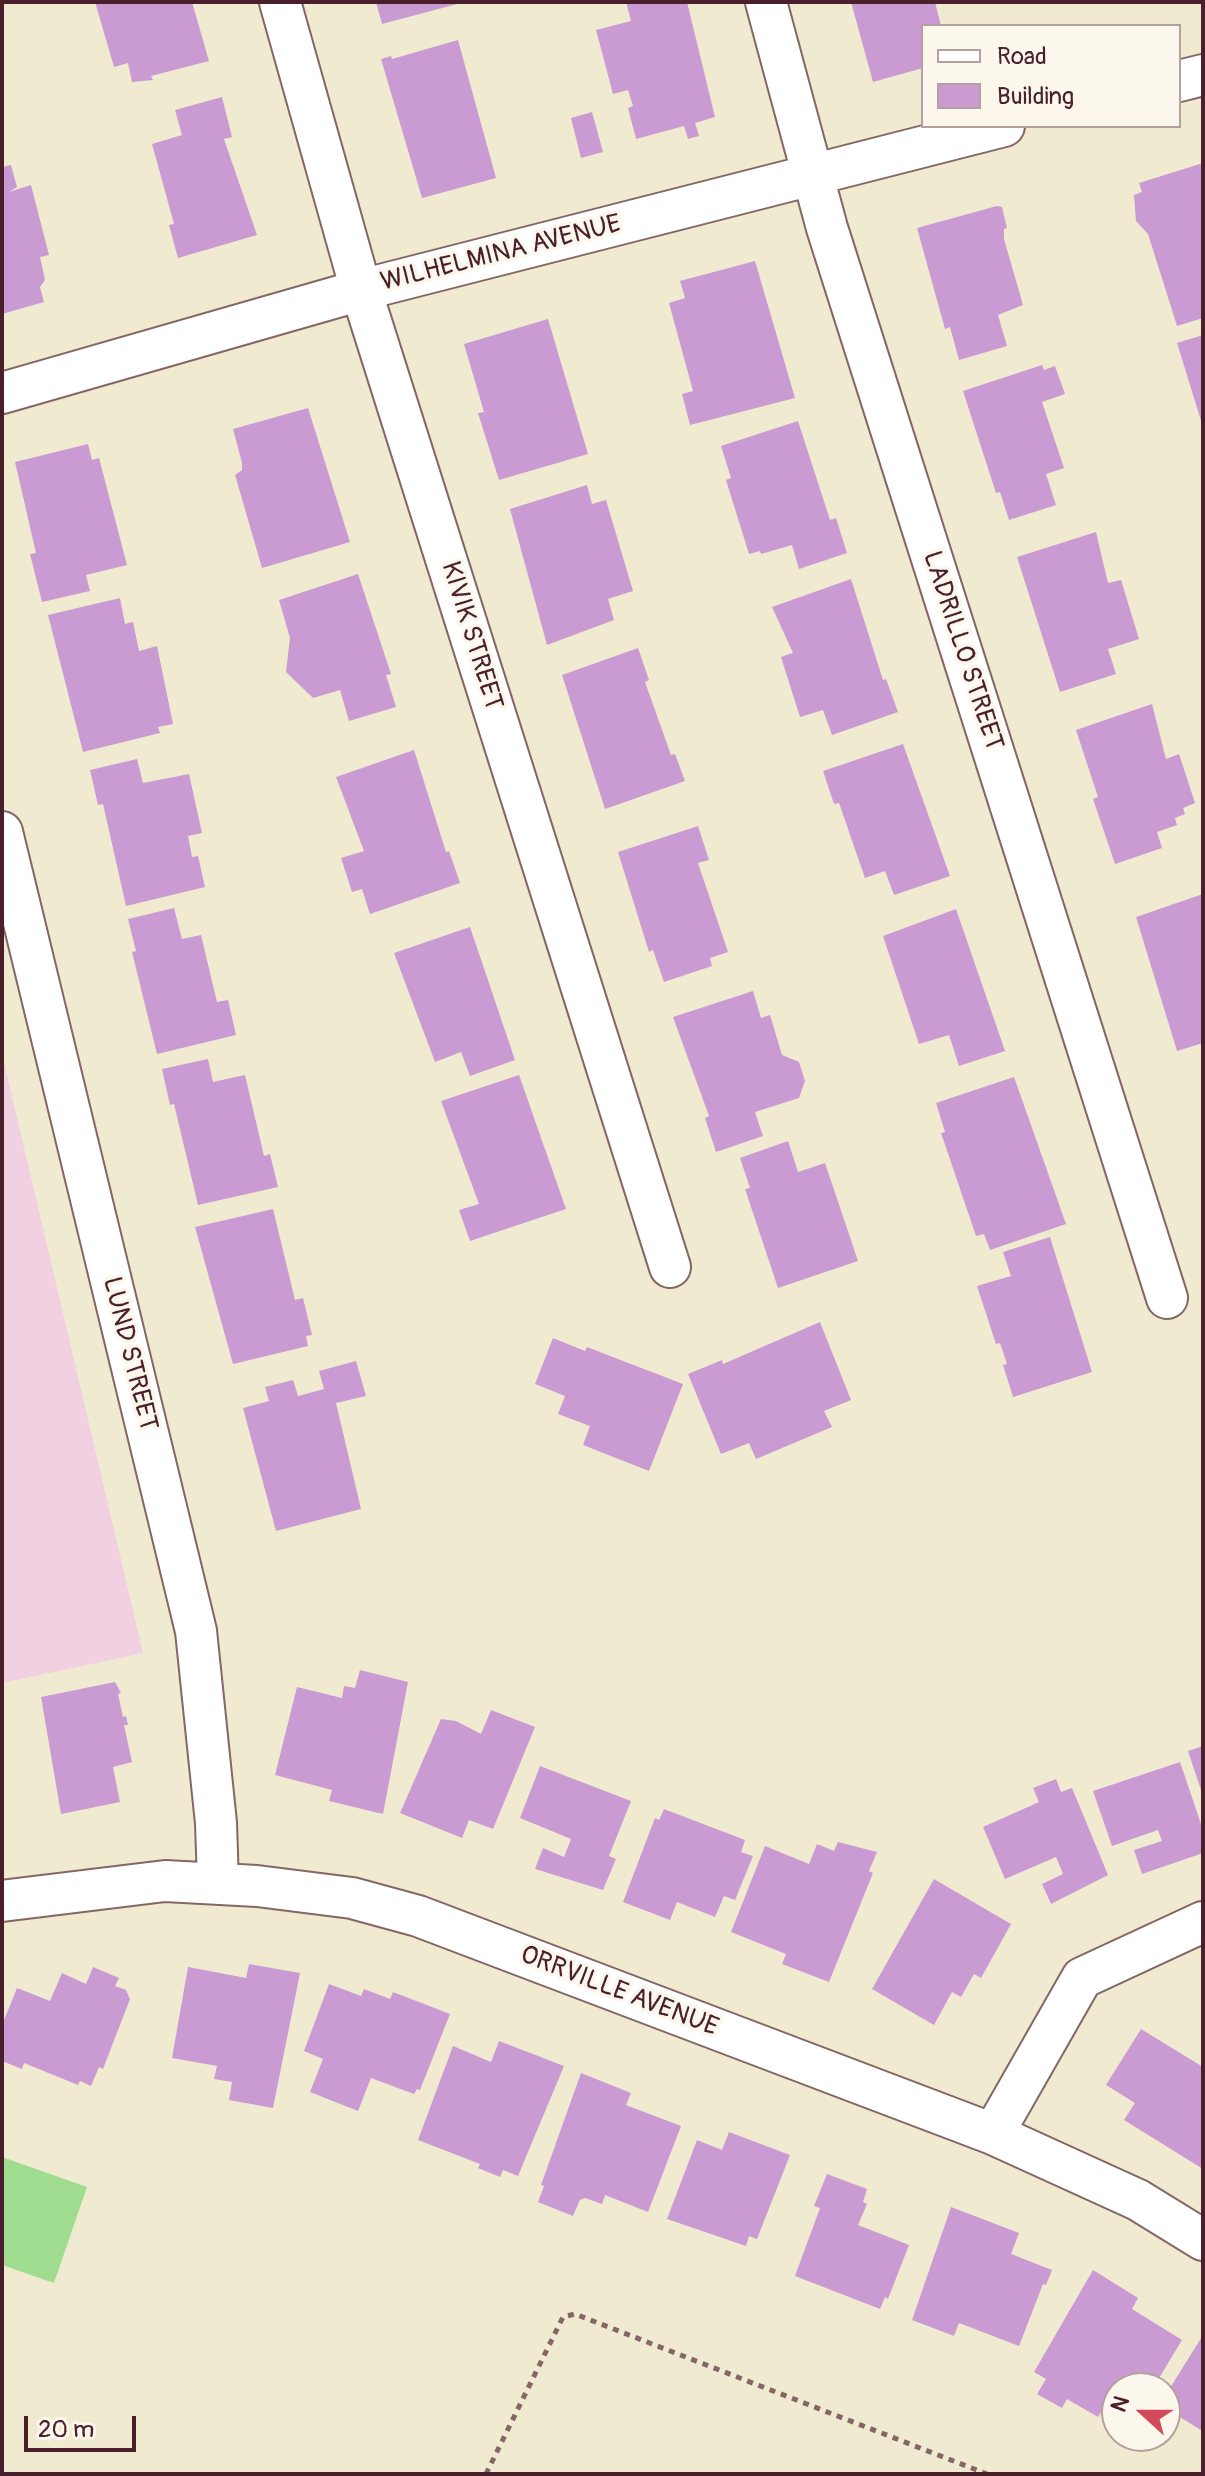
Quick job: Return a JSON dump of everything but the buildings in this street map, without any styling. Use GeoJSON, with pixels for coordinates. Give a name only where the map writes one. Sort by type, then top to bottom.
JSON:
{"type":"FeatureCollection","features":[{"type":"Feature","properties":{"kind":"street","name":"KIVIK STREET"},"geometry":{"type":"LineString","coordinates":[[280,2],[361,290],[670,1267]]}},
{"type":"Feature","properties":{"kind":"street","name":"LADRILLO STREET"},"geometry":{"type":"LineString","coordinates":[[766,2],[812,175],[1167,1298]]}},
{"type":"Feature","properties":{"kind":"street"},"geometry":{"type":"LineString","coordinates":[[1181,80],[1203,75]]}},
{"type":"Feature","properties":{"kind":"street","name":"WILHELMINA AVENUE"},"geometry":{"type":"LineString","coordinates":[[2,393],[361,290],[996,128]]}},
{"type":"Feature","properties":{"kind":"street","name":"LUND STREET"},"geometry":{"type":"LineString","coordinates":[[2,832],[196,1631],[216,1823],[218,1883]]}},
{"type":"Feature","properties":{"kind":"street","name":"ORRVILLE AVENUE"},"geometry":{"type":"LineString","coordinates":[[2,1901],[150,1881],[218,1883],[352,1898],[418,1916],[993,2134],[1138,2200],[1203,2240]]}},
{"type":"Feature","properties":{"kind":"street"},"geometry":{"type":"LineString","coordinates":[[993,2134],[1082,1978],[1203,1922]]}},
{"type":"Feature","properties":{"kind":"path"},"geometry":{"type":"LineString","coordinates":[[486,2474],[563,2317],[575,2314],[987,2474]]}},
{"type":"Feature","properties":{"kind":"shaded area"},"geometry":{"type":"Polygon","coordinates":[[[2,1054],[143,1653],[2,1683],[2,1054]]]}},
{"type":"Feature","properties":{"kind":"green space"},"geometry":{"type":"Polygon","coordinates":[[[2,2157],[87,2187],[54,2283],[2,2265],[2,2157]]]}}]}
